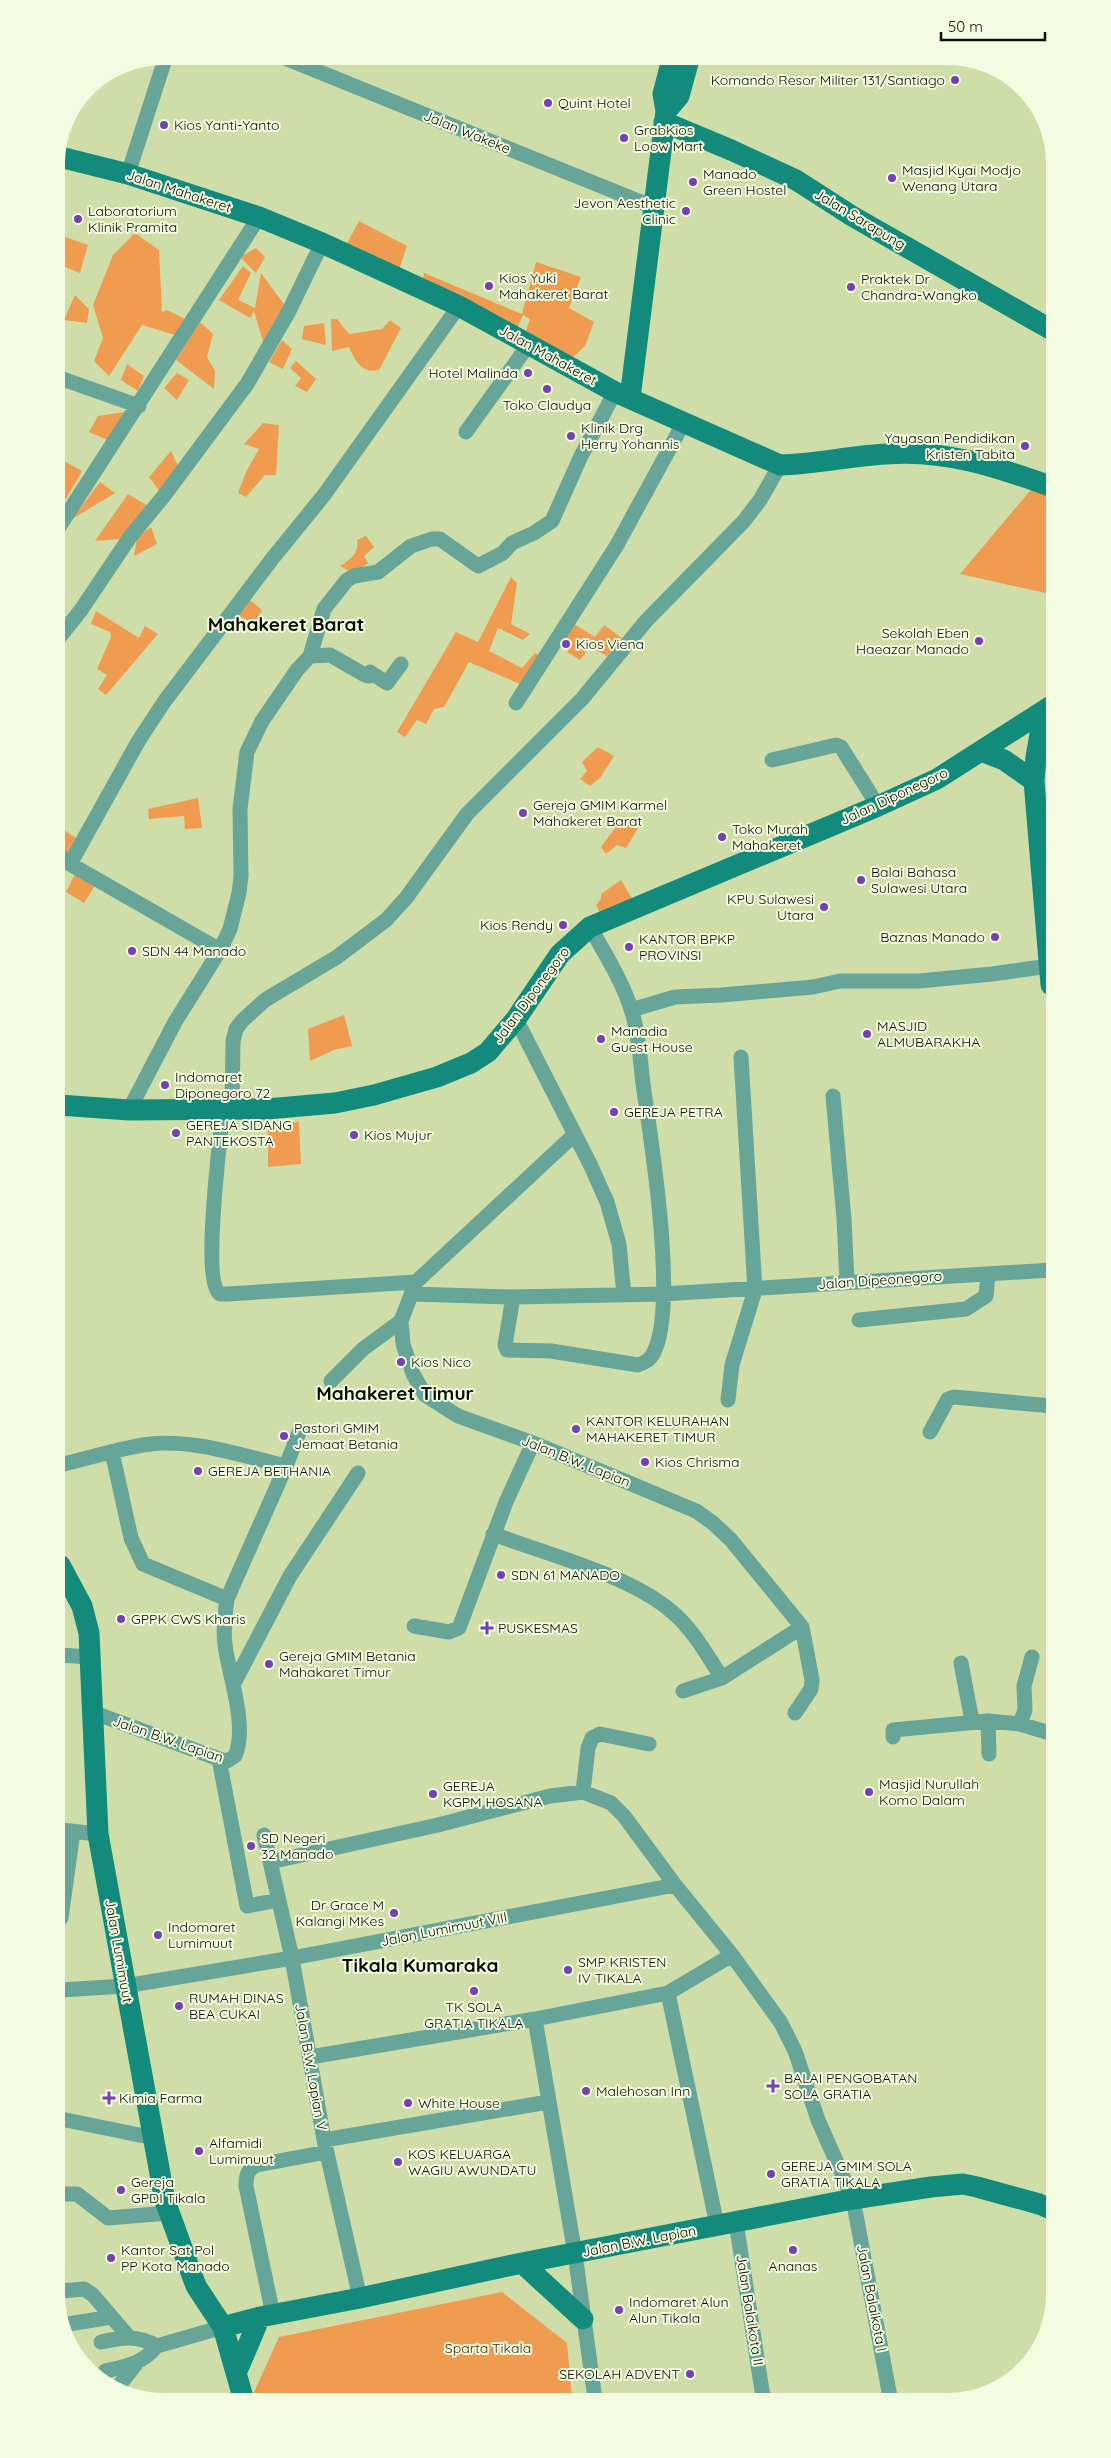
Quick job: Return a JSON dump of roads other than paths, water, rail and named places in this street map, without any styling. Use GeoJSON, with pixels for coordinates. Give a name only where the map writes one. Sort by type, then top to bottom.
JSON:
{"type":"FeatureCollection","features":[{"type":"Feature","properties":{"kind":"street"},"geometry":{"type":"LineString","coordinates":[[128,174],[163,65]]}},
{"type":"Feature","properties":{"kind":"street","name":"Jalan Wakeke"},"geometry":{"type":"LineString","coordinates":[[302,65],[653,207]]}},
{"type":"Feature","properties":{"kind":"street"},"geometry":{"type":"LineString","coordinates":[[129,1110],[175,1022],[220,950],[230,929],[241,876],[240,809],[247,752],[262,721],[297,670],[310,656],[324,609],[346,580],[354,576],[378,572],[411,546],[432,539],[440,539],[478,566],[503,553],[512,543],[534,533],[552,521],[581,456],[622,395],[653,207],[665,116],[663,94],[671,65]]}},
{"type":"Feature","properties":{"kind":"street"},"geometry":{"type":"LineString","coordinates":[[665,116],[678,96],[687,65]]}},
{"type":"Feature","properties":{"kind":"street","name":"Jalan Sarapung"},"geometry":{"type":"LineString","coordinates":[[665,116],[796,180],[860,221],[1046,327]]}},
{"type":"Feature","properties":{"kind":"street","name":"Jalan Mahakeret"},"geometry":{"type":"LineString","coordinates":[[65,158],[128,174],[259,217],[322,243],[459,306],[622,395],[780,466],[886,454],[941,455],[993,466],[1046,485]]}},
{"type":"Feature","properties":{"kind":"street"},"geometry":{"type":"LineString","coordinates":[[65,518],[139,406],[259,217]]}},
{"type":"Feature","properties":{"kind":"street"},"geometry":{"type":"LineString","coordinates":[[65,630],[81,610],[130,537],[163,497],[247,384],[288,313],[322,243]]}},
{"type":"Feature","properties":{"kind":"street"},"geometry":{"type":"LineString","coordinates":[[70,864],[139,740],[164,702],[272,559],[324,495],[459,306]]}},
{"type":"Feature","properties":{"kind":"street"},"geometry":{"type":"LineString","coordinates":[[466,432],[529,344]]}},
{"type":"Feature","properties":{"kind":"street"},"geometry":{"type":"LineString","coordinates":[[65,380],[139,406]]}},
{"type":"Feature","properties":{"kind":"street"},"geometry":{"type":"LineString","coordinates":[[516,703],[617,545],[684,422]]}},
{"type":"Feature","properties":{"kind":"street"},"geometry":{"type":"LineString","coordinates":[[227,1108],[233,1041],[236,1029],[242,1021],[266,1000],[337,957],[386,920],[406,898],[467,814],[582,698],[646,621],[744,520],[760,500],[780,466]]}},
{"type":"Feature","properties":{"kind":"street"},"geometry":{"type":"LineString","coordinates":[[310,656],[330,655],[365,675],[368,676],[370,672],[387,683],[401,664]]}},
{"type":"Feature","properties":{"kind":"street","name":"Jalan Diponegoro"},"geometry":{"type":"LineString","coordinates":[[65,1105],[129,1110],[267,1109],[335,1103],[413,1085],[470,1063],[488,1052],[516,1019],[556,960],[590,927],[878,806],[937,779],[1046,710]]}},
{"type":"Feature","properties":{"kind":"street"},"geometry":{"type":"LineString","coordinates":[[1046,713],[1036,756],[1034,781],[1046,897]]}},
{"type":"Feature","properties":{"kind":"street"},"geometry":{"type":"LineString","coordinates":[[772,760],[836,745],[840,747],[878,806]]}},
{"type":"Feature","properties":{"kind":"street"},"geometry":{"type":"LineString","coordinates":[[982,751],[1004,760],[1034,781]]}},
{"type":"Feature","properties":{"kind":"street"},"geometry":{"type":"LineString","coordinates":[[65,860],[220,950]]}},
{"type":"Feature","properties":{"kind":"street"},"geometry":{"type":"LineString","coordinates":[[513,1297],[506,1350],[551,1351],[638,1365],[652,1356],[657,1345],[663,1294],[661,1233],[639,1045],[631,1010],[615,972],[590,927]]}},
{"type":"Feature","properties":{"kind":"street"},"geometry":{"type":"LineString","coordinates":[[631,1010],[675,996],[722,995],[813,987],[840,981],[919,981],[992,974],[1046,976]]}},
{"type":"Feature","properties":{"kind":"street"},"geometry":{"type":"LineString","coordinates":[[516,1019],[607,1202],[619,1244],[624,1295]]}},
{"type":"Feature","properties":{"kind":"street"},"geometry":{"type":"LineString","coordinates":[[728,1400],[732,1366],[755,1290],[741,1057]]}},
{"type":"Feature","properties":{"kind":"street"},"geometry":{"type":"LineString","coordinates":[[833,1096],[847,1282]]}},
{"type":"Feature","properties":{"kind":"street","name":"Jalan Dipeonegoro"},"geometry":{"type":"LineString","coordinates":[[227,1108],[211,1234],[214,1284],[216,1291],[220,1294],[413,1288],[513,1297],[663,1294],[755,1290],[847,1282],[1046,1270]]}},
{"type":"Feature","properties":{"kind":"street"},"geometry":{"type":"LineString","coordinates":[[413,1288],[574,1135]]}},
{"type":"Feature","properties":{"kind":"street"},"geometry":{"type":"LineString","coordinates":[[859,1320],[966,1309],[986,1296],[988,1275]]}},
{"type":"Feature","properties":{"kind":"street","name":"Jalan B.W. Lapian"},"geometry":{"type":"LineString","coordinates":[[413,1288],[401,1321],[403,1344],[413,1374],[425,1395],[458,1416],[533,1443],[696,1511],[713,1523],[731,1540],[802,1626],[812,1680],[811,1689],[795,1713]]}},
{"type":"Feature","properties":{"kind":"street"},"geometry":{"type":"LineString","coordinates":[[331,1381],[363,1349],[401,1321]]}},
{"type":"Feature","properties":{"kind":"street"},"geometry":{"type":"LineString","coordinates":[[930,1432],[948,1399],[954,1396],[1046,1405]]}},
{"type":"Feature","properties":{"kind":"street","name":"Jalan B.W. Lapian"},"geometry":{"type":"LineString","coordinates":[[92,1712],[219,1759],[230,1760],[238,1750],[238,1720],[234,1683],[225,1644],[224,1621],[227,1599],[300,1430]]}},
{"type":"Feature","properties":{"kind":"street"},"geometry":{"type":"LineString","coordinates":[[414,1626],[449,1632],[459,1628],[493,1534],[533,1443]]}},
{"type":"Feature","properties":{"kind":"street"},"geometry":{"type":"LineString","coordinates":[[65,1464],[151,1444],[182,1444],[286,1466]]}},
{"type":"Feature","properties":{"kind":"street"},"geometry":{"type":"LineString","coordinates":[[112,1452],[131,1538],[143,1564],[227,1599]]}},
{"type":"Feature","properties":{"kind":"street"},"geometry":{"type":"LineString","coordinates":[[234,1683],[290,1576],[358,1473]]}},
{"type":"Feature","properties":{"kind":"street"},"geometry":{"type":"LineString","coordinates":[[493,1534],[645,1592],[672,1612],[685,1625],[722,1678]]}},
{"type":"Feature","properties":{"kind":"street","name":"Jalan Lumimuut"},"geometry":{"type":"LineString","coordinates":[[65,1574],[82,1606],[89,1633],[98,1834],[124,1986],[168,2212],[196,2286],[222,2327],[237,2371],[242,2393]]}},
{"type":"Feature","properties":{"kind":"street"},"geometry":{"type":"LineString","coordinates":[[683,1691],[722,1678],[802,1626]]}},
{"type":"Feature","properties":{"kind":"street"},"geometry":{"type":"LineString","coordinates":[[65,1655],[90,1657]]}},
{"type":"Feature","properties":{"kind":"street"},"geometry":{"type":"LineString","coordinates":[[1020,1724],[1025,1710],[1024,1686],[1032,1656]]}},
{"type":"Feature","properties":{"kind":"street"},"geometry":{"type":"LineString","coordinates":[[961,1664],[972,1721]]}},
{"type":"Feature","properties":{"kind":"street"},"geometry":{"type":"LineString","coordinates":[[893,1736],[893,1730],[972,1721],[1020,1724],[1046,1732]]}},
{"type":"Feature","properties":{"kind":"street"},"geometry":{"type":"LineString","coordinates":[[988,1721],[988,1754]]}},
{"type":"Feature","properties":{"kind":"street"},"geometry":{"type":"LineString","coordinates":[[270,1862],[438,1825],[529,1800],[583,1792],[588,1748],[592,1738],[600,1734],[649,1744]]}},
{"type":"Feature","properties":{"kind":"street"},"geometry":{"type":"LineString","coordinates":[[219,1759],[247,1906],[279,1900]]}},
{"type":"Feature","properties":{"kind":"street","name":"Jalan Balaikota I"},"geometry":{"type":"LineString","coordinates":[[583,1792],[611,1803],[624,1816],[675,1885],[732,1955],[781,2023],[791,2044],[818,2120],[853,2199],[889,2393]]}},
{"type":"Feature","properties":{"kind":"street"},"geometry":{"type":"LineString","coordinates":[[65,1859],[67,1831],[98,1834]]}},
{"type":"Feature","properties":{"kind":"street","name":"Jalan B.W. Lapian V"},"geometry":{"type":"LineString","coordinates":[[264,1835],[292,1958],[326,2146],[360,2298]]}},
{"type":"Feature","properties":{"kind":"street","name":"Jalan Lumimuut VIII"},"geometry":{"type":"LineString","coordinates":[[65,1990],[124,1986],[292,1958],[675,1885]]}},
{"type":"Feature","properties":{"kind":"street"},"geometry":{"type":"LineString","coordinates":[[310,2057],[535,2019],[668,1993],[732,1955]]}},
{"type":"Feature","properties":{"kind":"street","name":"Jalan Balaikota II"},"geometry":{"type":"LineString","coordinates":[[668,1993],[727,2224],[763,2393]]}},
{"type":"Feature","properties":{"kind":"street"},"geometry":{"type":"LineString","coordinates":[[535,2019],[575,2254],[594,2393]]}},
{"type":"Feature","properties":{"kind":"street"},"geometry":{"type":"LineString","coordinates":[[237,2371],[266,2316],[246,2186],[246,2177],[252,2167],[326,2146],[548,2102]]}},
{"type":"Feature","properties":{"kind":"street"},"geometry":{"type":"LineString","coordinates":[[65,2120],[154,2138]]}},
{"type":"Feature","properties":{"kind":"street","name":"Jalan B.W. Lapian"},"geometry":{"type":"LineString","coordinates":[[222,2327],[266,2316],[522,2263],[853,2199],[931,2187],[963,2184],[996,2192],[1046,2208]]}},
{"type":"Feature","properties":{"kind":"street"},"geometry":{"type":"LineString","coordinates":[[65,2194],[77,2194],[108,2218],[168,2212]]}},
{"type":"Feature","properties":{"kind":"street"},"geometry":{"type":"LineString","coordinates":[[522,2263],[583,2320]]}},
{"type":"Feature","properties":{"kind":"street"},"geometry":{"type":"LineString","coordinates":[[65,2291],[84,2290],[93,2295],[128,2336]]}},
{"type":"Feature","properties":{"kind":"street"},"geometry":{"type":"LineString","coordinates":[[69,2324],[112,2317]]}},
{"type":"Feature","properties":{"kind":"street"},"geometry":{"type":"LineString","coordinates":[[105,2371],[136,2364],[148,2357],[158,2346],[222,2327]]}},
{"type":"Feature","properties":{"kind":"street"},"geometry":{"type":"LineString","coordinates":[[101,2342],[128,2336],[146,2340],[158,2346]]}},
{"type":"Feature","properties":{"kind":"street"},"geometry":{"type":"LineString","coordinates":[[121,2383],[136,2364]]}},
{"type":"Feature","properties":{"kind":"place","name":"Komando Resor Militer 131/Santiago"},"geometry":{"type":"Point","coordinates":[955,80]}},
{"type":"Feature","properties":{"kind":"place","name":"Quint Hotel"},"geometry":{"type":"Point","coordinates":[548,103]}},
{"type":"Feature","properties":{"kind":"place","name":"Kios Yanti-Yanto"},"geometry":{"type":"Point","coordinates":[164,125]}},
{"type":"Feature","properties":{"kind":"place","name":"GrabKios Loow Mart"},"geometry":{"type":"Point","coordinates":[624,138]}},
{"type":"Feature","properties":{"kind":"place","name":"Masjid Kyai Modjo Wenang Utara"},"geometry":{"type":"Point","coordinates":[892,178]}},
{"type":"Feature","properties":{"kind":"place","name":"Manado Green Hostel"},"geometry":{"type":"Point","coordinates":[693,182]}},
{"type":"Feature","properties":{"kind":"place","name":"Jevon Aesthetic Clinic"},"geometry":{"type":"Point","coordinates":[686,211]}},
{"type":"Feature","properties":{"kind":"place","name":"Laboratorium Klinik Pramita"},"geometry":{"type":"Point","coordinates":[78,219]}},
{"type":"Feature","properties":{"kind":"place","name":"Kios Yuki Mahakeret Barat"},"geometry":{"type":"Point","coordinates":[489,286]}},
{"type":"Feature","properties":{"kind":"place","name":"Praktek Dr Chandra-Wangko"},"geometry":{"type":"Point","coordinates":[851,287]}},
{"type":"Feature","properties":{"kind":"place","name":"Hotel Malinda"},"geometry":{"type":"Point","coordinates":[528,373]}},
{"type":"Feature","properties":{"kind":"place","name":"Toko Claudya"},"geometry":{"type":"Point","coordinates":[547,389]}},
{"type":"Feature","properties":{"kind":"place","name":"Klinik Drg Herry Yohannis"},"geometry":{"type":"Point","coordinates":[571,436]}},
{"type":"Feature","properties":{"kind":"place","name":"Yayasan Pendidikan Kristen Tabita"},"geometry":{"type":"Point","coordinates":[1025,446]}},
{"type":"Feature","properties":{"kind":"place","name":"Sekolah Eben Haeazar Manado"},"geometry":{"type":"Point","coordinates":[979,641]}},
{"type":"Feature","properties":{"kind":"place","name":"Kios Viena"},"geometry":{"type":"Point","coordinates":[566,644]}},
{"type":"Feature","properties":{"kind":"place","name":"Gereja GMIM Karmel Mahakeret Barat"},"geometry":{"type":"Point","coordinates":[523,813]}},
{"type":"Feature","properties":{"kind":"place","name":"Toko Murah Mahakeret"},"geometry":{"type":"Point","coordinates":[722,837]}},
{"type":"Feature","properties":{"kind":"place","name":"Balai Bahasa Sulawesi Utara"},"geometry":{"type":"Point","coordinates":[861,880]}},
{"type":"Feature","properties":{"kind":"place","name":"KPU Sulawesi Utara"},"geometry":{"type":"Point","coordinates":[824,907]}},
{"type":"Feature","properties":{"kind":"place","name":"Kios Rendy"},"geometry":{"type":"Point","coordinates":[563,925]}},
{"type":"Feature","properties":{"kind":"place","name":"Baznas Manado"},"geometry":{"type":"Point","coordinates":[995,937]}},
{"type":"Feature","properties":{"kind":"place","name":"KANTOR BPKP PROVINSI"},"geometry":{"type":"Point","coordinates":[629,947]}},
{"type":"Feature","properties":{"kind":"place","name":"SDN 44 Manado"},"geometry":{"type":"Point","coordinates":[132,951]}},
{"type":"Feature","properties":{"kind":"place","name":"MASJID ALMUBARAKHA"},"geometry":{"type":"Point","coordinates":[867,1034]}},
{"type":"Feature","properties":{"kind":"place","name":"Manadia Guest House"},"geometry":{"type":"Point","coordinates":[601,1039]}},
{"type":"Feature","properties":{"kind":"place","name":"Indomaret Diponegoro 72"},"geometry":{"type":"Point","coordinates":[165,1085]}},
{"type":"Feature","properties":{"kind":"place","name":"GEREJA PETRA"},"geometry":{"type":"Point","coordinates":[614,1112]}},
{"type":"Feature","properties":{"kind":"place","name":"GEREJA SIDANG PANTEKOSTA"},"geometry":{"type":"Point","coordinates":[176,1133]}},
{"type":"Feature","properties":{"kind":"place","name":"Kios Mujur"},"geometry":{"type":"Point","coordinates":[354,1135]}},
{"type":"Feature","properties":{"kind":"place","name":"Kios Nico"},"geometry":{"type":"Point","coordinates":[401,1362]}},
{"type":"Feature","properties":{"kind":"place","name":"KANTOR KELURAHAN MAHAKERET TIMUR"},"geometry":{"type":"Point","coordinates":[576,1429]}},
{"type":"Feature","properties":{"kind":"place","name":"Pastori GMIM Jemaat Betania"},"geometry":{"type":"Point","coordinates":[284,1436]}},
{"type":"Feature","properties":{"kind":"place","name":"Kios Chrisma"},"geometry":{"type":"Point","coordinates":[645,1462]}},
{"type":"Feature","properties":{"kind":"place","name":"GEREJA BETHANIA"},"geometry":{"type":"Point","coordinates":[198,1471]}},
{"type":"Feature","properties":{"kind":"place","name":"SDN 61 MANADO"},"geometry":{"type":"Point","coordinates":[501,1575]}},
{"type":"Feature","properties":{"kind":"place","name":"GPPK CWS Kharis"},"geometry":{"type":"Point","coordinates":[121,1619]}},
{"type":"Feature","properties":{"kind":"place","name":"PUSKESMAS"},"geometry":{"type":"Point","coordinates":[487,1628]}},
{"type":"Feature","properties":{"kind":"place","name":"Gereja GMIM Betania Mahakaret Timur"},"geometry":{"type":"Point","coordinates":[269,1664]}},
{"type":"Feature","properties":{"kind":"place","name":"Masjid Nurullah Komo Dalam"},"geometry":{"type":"Point","coordinates":[869,1792]}},
{"type":"Feature","properties":{"kind":"place","name":"GEREJA KGPM HOSANA"},"geometry":{"type":"Point","coordinates":[433,1794]}},
{"type":"Feature","properties":{"kind":"place","name":"SD Negeri 32 Manado"},"geometry":{"type":"Point","coordinates":[251,1846]}},
{"type":"Feature","properties":{"kind":"place","name":"Dr Grace M Kalangi MKes"},"geometry":{"type":"Point","coordinates":[394,1913]}},
{"type":"Feature","properties":{"kind":"place","name":"Indomaret Lumimuut"},"geometry":{"type":"Point","coordinates":[158,1935]}},
{"type":"Feature","properties":{"kind":"place","name":"SMP KRISTEN IV TIKALA"},"geometry":{"type":"Point","coordinates":[568,1970]}},
{"type":"Feature","properties":{"kind":"place","name":"TK SOLA GRATIA TIKALA"},"geometry":{"type":"Point","coordinates":[474,1991]}},
{"type":"Feature","properties":{"kind":"place","name":"RUMAH DINAS BEA CUKAI"},"geometry":{"type":"Point","coordinates":[179,2006]}},
{"type":"Feature","properties":{"kind":"place","name":"BALAI PENGOBATAN SOLA GRATIA"},"geometry":{"type":"Point","coordinates":[773,2086]}},
{"type":"Feature","properties":{"kind":"place","name":"Malehosan Inn"},"geometry":{"type":"Point","coordinates":[586,2091]}},
{"type":"Feature","properties":{"kind":"place","name":"Kimia Farma"},"geometry":{"type":"Point","coordinates":[109,2098]}},
{"type":"Feature","properties":{"kind":"place","name":"White House"},"geometry":{"type":"Point","coordinates":[408,2103]}},
{"type":"Feature","properties":{"kind":"place","name":"Alfamidi Lumimuut"},"geometry":{"type":"Point","coordinates":[199,2151]}},
{"type":"Feature","properties":{"kind":"place","name":"KOS KELUARGA WAGIU AWUNDATU"},"geometry":{"type":"Point","coordinates":[398,2162]}},
{"type":"Feature","properties":{"kind":"place","name":"GEREJA GMIM SOLA GRATIA TIKALA"},"geometry":{"type":"Point","coordinates":[771,2174]}},
{"type":"Feature","properties":{"kind":"place","name":"Gereja GPDI Tikala"},"geometry":{"type":"Point","coordinates":[121,2190]}},
{"type":"Feature","properties":{"kind":"place","name":"Ananas"},"geometry":{"type":"Point","coordinates":[793,2250]}},
{"type":"Feature","properties":{"kind":"place","name":"Kantor Sat Pol PP Kota Manado"},"geometry":{"type":"Point","coordinates":[111,2258]}},
{"type":"Feature","properties":{"kind":"place","name":"Indomaret Alun Alun Tikala"},"geometry":{"type":"Point","coordinates":[619,2310]}},
{"type":"Feature","properties":{"kind":"place","name":"SEKOLAH ADVENT"},"geometry":{"type":"Point","coordinates":[690,2374]}},
{"type":"Feature","properties":{"kind":"district","name":"Mahakeret Barat"},"geometry":{"type":"Point","coordinates":[286,624]}},
{"type":"Feature","properties":{"kind":"district","name":"Mahakeret Timur"},"geometry":{"type":"Point","coordinates":[395,1393]}},
{"type":"Feature","properties":{"kind":"district","name":"Tikala Kumaraka"},"geometry":{"type":"Point","coordinates":[420,1965]}},
{"type":"Feature","properties":{"kind":"park label","name":"Sparta Tikala"},"geometry":{"type":"Point","coordinates":[488,2348]}}]}
